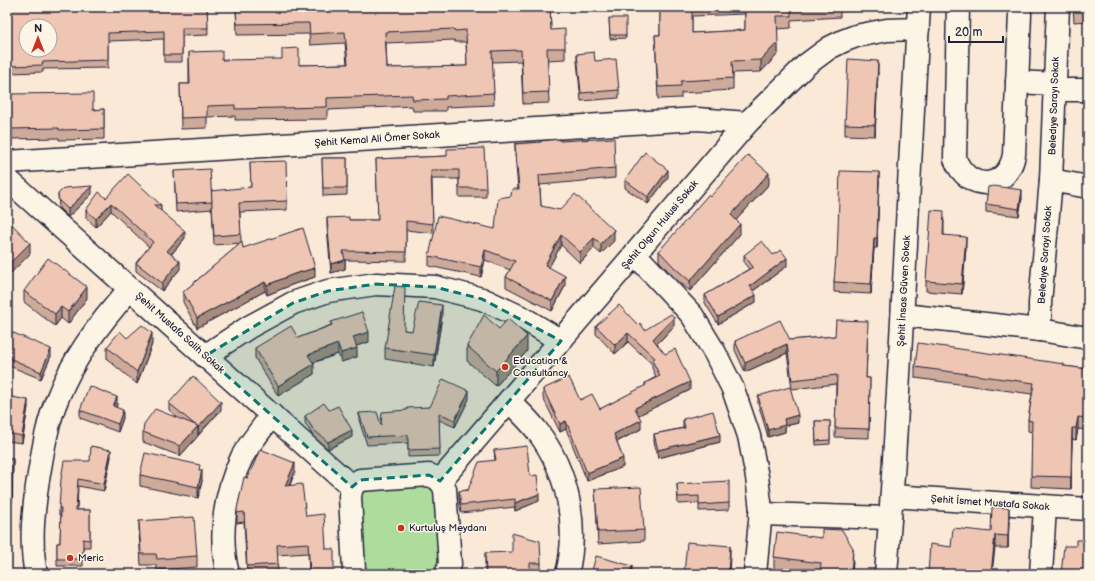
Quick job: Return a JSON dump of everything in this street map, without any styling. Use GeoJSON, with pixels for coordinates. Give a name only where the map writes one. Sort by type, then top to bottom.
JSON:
{"type":"FeatureCollection","features":[{"type":"Feature","properties":{"kind":"street","name":"Şehit İnsas Güven Sokak"},"geometry":{"type":"LineString","coordinates":[[886,574],[903,315],[919,7]]}},
{"type":"Feature","properties":{"kind":"street"},"geometry":{"type":"LineString","coordinates":[[958,7],[955,159],[959,169],[966,176],[979,182],[994,181],[1005,175],[1012,163],[1014,155],[1019,7]]}},
{"type":"Feature","properties":{"kind":"street","name":"Beledıye Sarayı Sokak"},"geometry":{"type":"LineString","coordinates":[[1050,180],[1058,7]]}},
{"type":"Feature","properties":{"kind":"street","name":"Şehit Olgun Hulusi Sokak"},"geometry":{"type":"LineString","coordinates":[[440,481],[747,123],[806,65],[829,48],[843,41],[887,30],[918,29]]}},
{"type":"Feature","properties":{"kind":"street"},"geometry":{"type":"LineString","coordinates":[[1017,82],[1088,90]]}},
{"type":"Feature","properties":{"kind":"street","name":"Şehit Kemal Ali Ömer Sokak"},"geometry":{"type":"LineString","coordinates":[[7,162],[697,119],[747,123]]}},
{"type":"Feature","properties":{"kind":"street","name":"Şehit Mustafa Salih Sokak"},"geometry":{"type":"LineString","coordinates":[[7,179],[352,487]]}},
{"type":"Feature","properties":{"kind":"street"},"geometry":{"type":"LineString","coordinates":[[1050,180],[1088,187]]}},
{"type":"Feature","properties":{"kind":"street","name":"Beledıye Sarayi Sokak"},"geometry":{"type":"LineString","coordinates":[[1040,330],[1040,303],[1050,180]]}},
{"type":"Feature","properties":{"kind":"street"},"geometry":{"type":"LineString","coordinates":[[635,254],[692,315],[715,353],[733,389],[749,436],[757,477],[760,514],[755,574]]}},
{"type":"Feature","properties":{"kind":"street"},"geometry":{"type":"LineString","coordinates":[[205,356],[249,327],[293,303],[328,291],[376,284],[435,287],[482,299],[522,318],[561,341]]}},
{"type":"Feature","properties":{"kind":"street"},"geometry":{"type":"LineString","coordinates":[[36,574],[32,533],[35,501],[47,431],[57,397],[76,360],[96,329],[130,289]]}},
{"type":"Feature","properties":{"kind":"street"},"geometry":{"type":"LineString","coordinates":[[903,315],[1040,330],[1088,338]]}},
{"type":"Feature","properties":{"kind":"street"},"geometry":{"type":"LineString","coordinates":[[509,401],[525,416],[538,432],[552,454],[563,480],[569,503],[572,535],[570,561],[567,574]]}},
{"type":"Feature","properties":{"kind":"street"},"geometry":{"type":"LineString","coordinates":[[228,574],[224,556],[223,526],[228,497],[242,457],[272,415]]}},
{"type":"Feature","properties":{"kind":"street"},"geometry":{"type":"LineString","coordinates":[[355,574],[350,497],[354,483],[360,480],[429,475],[436,477],[444,489],[450,564],[446,574]]}},
{"type":"Feature","properties":{"kind":"street","name":"Şehit İsmet Mustafa Sokak"},"geometry":{"type":"LineString","coordinates":[[892,496],[1088,509]]}},
{"type":"Feature","properties":{"kind":"street"},"geometry":{"type":"LineString","coordinates":[[1041,574],[1045,507]]}},
{"type":"Feature","properties":{"kind":"street"},"geometry":{"type":"LineString","coordinates":[[760,514],[890,518]]}},
{"type":"Feature","properties":{"kind":"highlighted area"},"geometry":{"type":"Polygon","coordinates":[[[376,284],[435,287],[482,299],[561,341],[440,481],[429,475],[360,480],[352,487],[205,356],[293,303],[328,291],[376,284]]]}},
{"type":"Feature","properties":{"kind":"green space"},"geometry":{"type":"Polygon","coordinates":[[[426,484],[435,489],[443,557],[437,568],[378,573],[368,570],[364,562],[360,502],[362,494],[369,488],[426,484]]]}},
{"type":"Feature","properties":{"kind":"building"},"geometry":{"type":"Polygon","coordinates":[[[7,7],[207,7],[208,28],[182,28],[182,55],[164,55],[164,31],[108,33],[108,60],[42,62],[43,65],[10,66],[9,30],[7,30],[7,7]]]}},
{"type":"Feature","properties":{"kind":"building"},"geometry":{"type":"Polygon","coordinates":[[[236,7],[550,7],[551,30],[565,29],[565,48],[547,48],[549,92],[523,93],[521,50],[492,51],[494,93],[446,96],[446,99],[413,100],[412,95],[327,98],[327,107],[235,109],[235,105],[207,106],[207,117],[181,118],[180,84],[190,84],[189,52],[222,51],[222,60],[282,59],[282,49],[299,48],[299,65],[348,64],[345,32],[310,34],[309,23],[237,24],[236,7]],[[454,29],[385,32],[387,68],[467,66],[466,30],[455,31],[454,29]]]}},
{"type":"Feature","properties":{"kind":"building"},"geometry":{"type":"Polygon","coordinates":[[[660,7],[692,7],[692,33],[745,30],[745,7],[803,7],[791,8],[791,16],[777,16],[778,42],[761,60],[732,61],[733,78],[681,81],[681,86],[658,87],[655,35],[660,35],[660,7]]]}},
{"type":"Feature","properties":{"kind":"building"},"geometry":{"type":"Polygon","coordinates":[[[609,18],[626,18],[626,35],[610,35],[609,18]]]}},
{"type":"Feature","properties":{"kind":"building"},"geometry":{"type":"Polygon","coordinates":[[[594,52],[595,61],[616,59],[619,90],[581,93],[577,54],[594,52]]]}},
{"type":"Feature","properties":{"kind":"building"},"geometry":{"type":"Polygon","coordinates":[[[848,59],[878,61],[875,125],[845,124],[848,59]]]}},
{"type":"Feature","properties":{"kind":"building"},"geometry":{"type":"Polygon","coordinates":[[[93,93],[93,110],[104,109],[104,129],[10,129],[7,127],[7,94],[93,93]]]}},
{"type":"Feature","properties":{"kind":"building"},"geometry":{"type":"Polygon","coordinates":[[[614,138],[615,168],[539,175],[541,206],[560,210],[575,194],[614,230],[601,244],[594,238],[580,252],[561,235],[545,265],[565,276],[552,301],[506,277],[515,261],[485,250],[481,267],[429,256],[438,216],[495,229],[498,198],[511,196],[512,189],[519,189],[515,144],[560,139],[560,141],[614,138]]]}},
{"type":"Feature","properties":{"kind":"building"},"geometry":{"type":"Polygon","coordinates":[[[484,148],[486,188],[459,188],[459,170],[431,170],[433,224],[406,221],[406,252],[343,251],[345,260],[331,264],[327,218],[349,217],[349,220],[378,220],[376,159],[447,156],[447,149],[484,148]]]}},
{"type":"Feature","properties":{"kind":"building"},"geometry":{"type":"Polygon","coordinates":[[[645,152],[668,170],[648,197],[625,180],[645,152]]]}},
{"type":"Feature","properties":{"kind":"building"},"geometry":{"type":"Polygon","coordinates":[[[748,155],[769,173],[731,215],[740,224],[690,281],[659,251],[708,195],[710,197],[748,155]]]}},
{"type":"Feature","properties":{"kind":"building"},"geometry":{"type":"Polygon","coordinates":[[[322,158],[347,158],[347,188],[323,188],[322,158]]]}},
{"type":"Feature","properties":{"kind":"building"},"geometry":{"type":"Polygon","coordinates":[[[286,161],[287,201],[239,203],[241,234],[214,236],[211,191],[251,187],[250,162],[286,161]]]}},
{"type":"Feature","properties":{"kind":"building"},"geometry":{"type":"Polygon","coordinates":[[[210,169],[212,202],[176,204],[174,171],[210,169]]]}},
{"type":"Feature","properties":{"kind":"building"},"geometry":{"type":"Polygon","coordinates":[[[840,171],[879,172],[877,238],[874,238],[871,284],[834,282],[836,257],[837,258],[840,171]]]}},
{"type":"Feature","properties":{"kind":"building"},"geometry":{"type":"Polygon","coordinates":[[[128,174],[161,205],[154,205],[185,231],[167,251],[180,261],[162,283],[136,263],[153,242],[111,203],[96,219],[86,210],[99,192],[106,198],[128,174]]]}},
{"type":"Feature","properties":{"kind":"building"},"geometry":{"type":"Polygon","coordinates":[[[92,186],[68,209],[59,201],[58,194],[64,188],[92,186]]]}},
{"type":"Feature","properties":{"kind":"building"},"geometry":{"type":"Polygon","coordinates":[[[994,186],[1022,190],[1019,209],[986,204],[988,187],[994,186]]]}},
{"type":"Feature","properties":{"kind":"building"},"geometry":{"type":"Polygon","coordinates":[[[931,210],[944,211],[943,235],[966,237],[962,284],[926,281],[931,210]]]}},
{"type":"Feature","properties":{"kind":"building"},"geometry":{"type":"Polygon","coordinates":[[[7,219],[30,243],[7,266],[7,219]]]}},
{"type":"Feature","properties":{"kind":"building"},"geometry":{"type":"Polygon","coordinates":[[[303,228],[315,268],[294,274],[267,285],[265,282],[197,318],[183,292],[242,242],[243,248],[303,228]]]}},
{"type":"Feature","properties":{"kind":"building"},"geometry":{"type":"Polygon","coordinates":[[[762,241],[773,255],[781,250],[787,258],[750,286],[756,295],[718,317],[705,295],[753,267],[744,255],[762,241]]]}},
{"type":"Feature","properties":{"kind":"building"},"geometry":{"type":"Polygon","coordinates":[[[48,258],[87,287],[68,312],[61,307],[55,314],[24,291],[48,258]]]}},
{"type":"Feature","properties":{"kind":"building"},"geometry":{"type":"Polygon","coordinates":[[[395,286],[405,287],[404,330],[412,331],[419,302],[442,305],[434,355],[385,348],[395,286]]]}},
{"type":"Feature","properties":{"kind":"building"},"geometry":{"type":"Polygon","coordinates":[[[619,305],[638,325],[640,323],[645,330],[671,314],[674,317],[653,339],[665,354],[675,349],[690,382],[635,408],[641,420],[614,434],[623,458],[587,473],[566,421],[560,424],[543,389],[569,377],[580,400],[592,394],[600,409],[660,376],[652,360],[655,358],[628,333],[615,345],[596,326],[619,305]]]}},
{"type":"Feature","properties":{"kind":"building"},"geometry":{"type":"Polygon","coordinates":[[[362,312],[369,332],[353,337],[357,348],[341,353],[338,344],[308,355],[314,364],[278,386],[255,348],[291,326],[298,338],[332,325],[331,322],[362,312]]]}},
{"type":"Feature","properties":{"kind":"building"},"geometry":{"type":"Polygon","coordinates":[[[484,315],[499,329],[508,319],[527,336],[496,371],[467,346],[484,315]]]}},
{"type":"Feature","properties":{"kind":"building"},"geometry":{"type":"Polygon","coordinates":[[[780,320],[790,340],[835,336],[836,320],[868,321],[866,378],[870,378],[869,429],[835,428],[837,375],[792,380],[787,344],[745,363],[735,341],[780,320]]]}},
{"type":"Feature","properties":{"kind":"building"},"geometry":{"type":"Polygon","coordinates":[[[142,325],[152,333],[137,372],[107,347],[120,331],[127,338],[142,325]]]}},
{"type":"Feature","properties":{"kind":"building"},"geometry":{"type":"Polygon","coordinates":[[[9,331],[51,349],[41,372],[7,357],[7,335],[9,331]]]}},
{"type":"Feature","properties":{"kind":"building"},"geometry":{"type":"Polygon","coordinates":[[[918,343],[1064,364],[1064,366],[1088,369],[1088,418],[1078,417],[1076,428],[1072,428],[1071,477],[1031,476],[1032,421],[1028,420],[1034,383],[915,367],[918,343]]]}},
{"type":"Feature","properties":{"kind":"building"},"geometry":{"type":"Polygon","coordinates":[[[193,376],[221,402],[198,428],[198,426],[169,403],[193,376]]]}},
{"type":"Feature","properties":{"kind":"building"},"geometry":{"type":"Polygon","coordinates":[[[443,379],[469,391],[455,420],[439,413],[440,449],[408,450],[408,435],[367,437],[359,413],[377,412],[381,425],[382,412],[407,410],[407,408],[430,407],[443,379]]]}},
{"type":"Feature","properties":{"kind":"building"},"geometry":{"type":"Polygon","coordinates":[[[89,386],[117,397],[113,406],[123,410],[118,424],[80,410],[89,386]]]}},
{"type":"Feature","properties":{"kind":"building"},"geometry":{"type":"Polygon","coordinates":[[[790,387],[798,415],[784,419],[785,425],[768,430],[758,396],[790,387]]]}},
{"type":"Feature","properties":{"kind":"building"},"geometry":{"type":"Polygon","coordinates":[[[7,396],[28,400],[22,436],[7,433],[7,396]]]}},
{"type":"Feature","properties":{"kind":"building"},"geometry":{"type":"Polygon","coordinates":[[[324,403],[329,410],[338,406],[352,430],[328,442],[313,429],[305,416],[324,403]]]}},
{"type":"Feature","properties":{"kind":"building"},"geometry":{"type":"Polygon","coordinates":[[[155,409],[198,426],[180,446],[143,432],[144,424],[155,409]]]}},
{"type":"Feature","properties":{"kind":"building"},"geometry":{"type":"Polygon","coordinates":[[[713,411],[720,435],[658,450],[654,434],[685,428],[683,419],[713,411]]]}},
{"type":"Feature","properties":{"kind":"building"},"geometry":{"type":"Polygon","coordinates":[[[815,421],[830,421],[830,440],[816,441],[815,421]]]}},
{"type":"Feature","properties":{"kind":"building"},"geometry":{"type":"Polygon","coordinates":[[[91,446],[111,450],[104,484],[78,479],[76,510],[90,510],[90,540],[83,539],[83,559],[57,559],[57,543],[60,543],[61,508],[59,508],[64,461],[90,461],[91,446]]]}},
{"type":"Feature","properties":{"kind":"building"},"geometry":{"type":"Polygon","coordinates":[[[527,446],[530,476],[537,475],[539,494],[515,503],[515,499],[461,505],[459,491],[468,490],[479,462],[496,460],[494,450],[527,446]]]}},
{"type":"Feature","properties":{"kind":"building"},"geometry":{"type":"Polygon","coordinates":[[[260,449],[295,463],[285,486],[302,484],[306,516],[324,514],[326,549],[334,549],[334,574],[310,574],[308,543],[277,545],[278,564],[247,566],[244,512],[237,513],[237,509],[244,477],[248,478],[260,449]]]}},
{"type":"Feature","properties":{"kind":"building"},"geometry":{"type":"Polygon","coordinates":[[[145,453],[200,465],[199,470],[202,470],[198,487],[140,475],[145,453]]]}},
{"type":"Feature","properties":{"kind":"building"},"geometry":{"type":"Polygon","coordinates":[[[7,459],[13,459],[12,495],[7,495],[7,459]]]}},
{"type":"Feature","properties":{"kind":"building"},"geometry":{"type":"Polygon","coordinates":[[[729,481],[729,503],[699,505],[699,496],[678,497],[677,484],[729,481]]]}},
{"type":"Feature","properties":{"kind":"building"},"geometry":{"type":"Polygon","coordinates":[[[641,487],[644,530],[598,532],[595,489],[641,487]]]}},
{"type":"Feature","properties":{"kind":"building"},"geometry":{"type":"Polygon","coordinates":[[[992,507],[1009,508],[1008,536],[995,535],[991,574],[928,574],[930,544],[951,547],[953,528],[991,532],[992,507]]]}},
{"type":"Feature","properties":{"kind":"building"},"geometry":{"type":"Polygon","coordinates":[[[194,517],[197,556],[157,559],[156,554],[141,554],[139,521],[194,517]]]}},
{"type":"Feature","properties":{"kind":"building"},"geometry":{"type":"Polygon","coordinates":[[[822,529],[842,530],[853,548],[851,574],[820,574],[821,563],[774,557],[777,532],[822,538],[822,529]]]}},
{"type":"Feature","properties":{"kind":"building"},"geometry":{"type":"Polygon","coordinates":[[[512,533],[540,541],[541,563],[530,563],[530,574],[486,574],[485,553],[512,552],[512,533]]]}},
{"type":"Feature","properties":{"kind":"building"},"geometry":{"type":"Polygon","coordinates":[[[1085,535],[1088,535],[1088,574],[1061,574],[1064,546],[1076,546],[1076,540],[1085,540],[1085,535]]]}},
{"type":"Feature","properties":{"kind":"building"},"geometry":{"type":"Polygon","coordinates":[[[687,542],[730,546],[728,574],[684,574],[687,542]]]}},
{"type":"Feature","properties":{"kind":"building"},"geometry":{"type":"Polygon","coordinates":[[[596,556],[632,566],[630,574],[591,574],[596,556]]]}},
{"type":"Feature","properties":{"kind":"building"},"geometry":{"type":"Polygon","coordinates":[[[101,572],[102,574],[91,574],[101,572]]]}},
{"type":"Feature","properties":{"kind":"place","name":"Education & Consultancy"},"geometry":{"type":"Point","coordinates":[505,367]}},
{"type":"Feature","properties":{"kind":"place","name":"Kurtuluş Meydanı"},"geometry":{"type":"Point","coordinates":[401,528]}},
{"type":"Feature","properties":{"kind":"place","name":"Meric"},"geometry":{"type":"Point","coordinates":[70,558]}}]}
